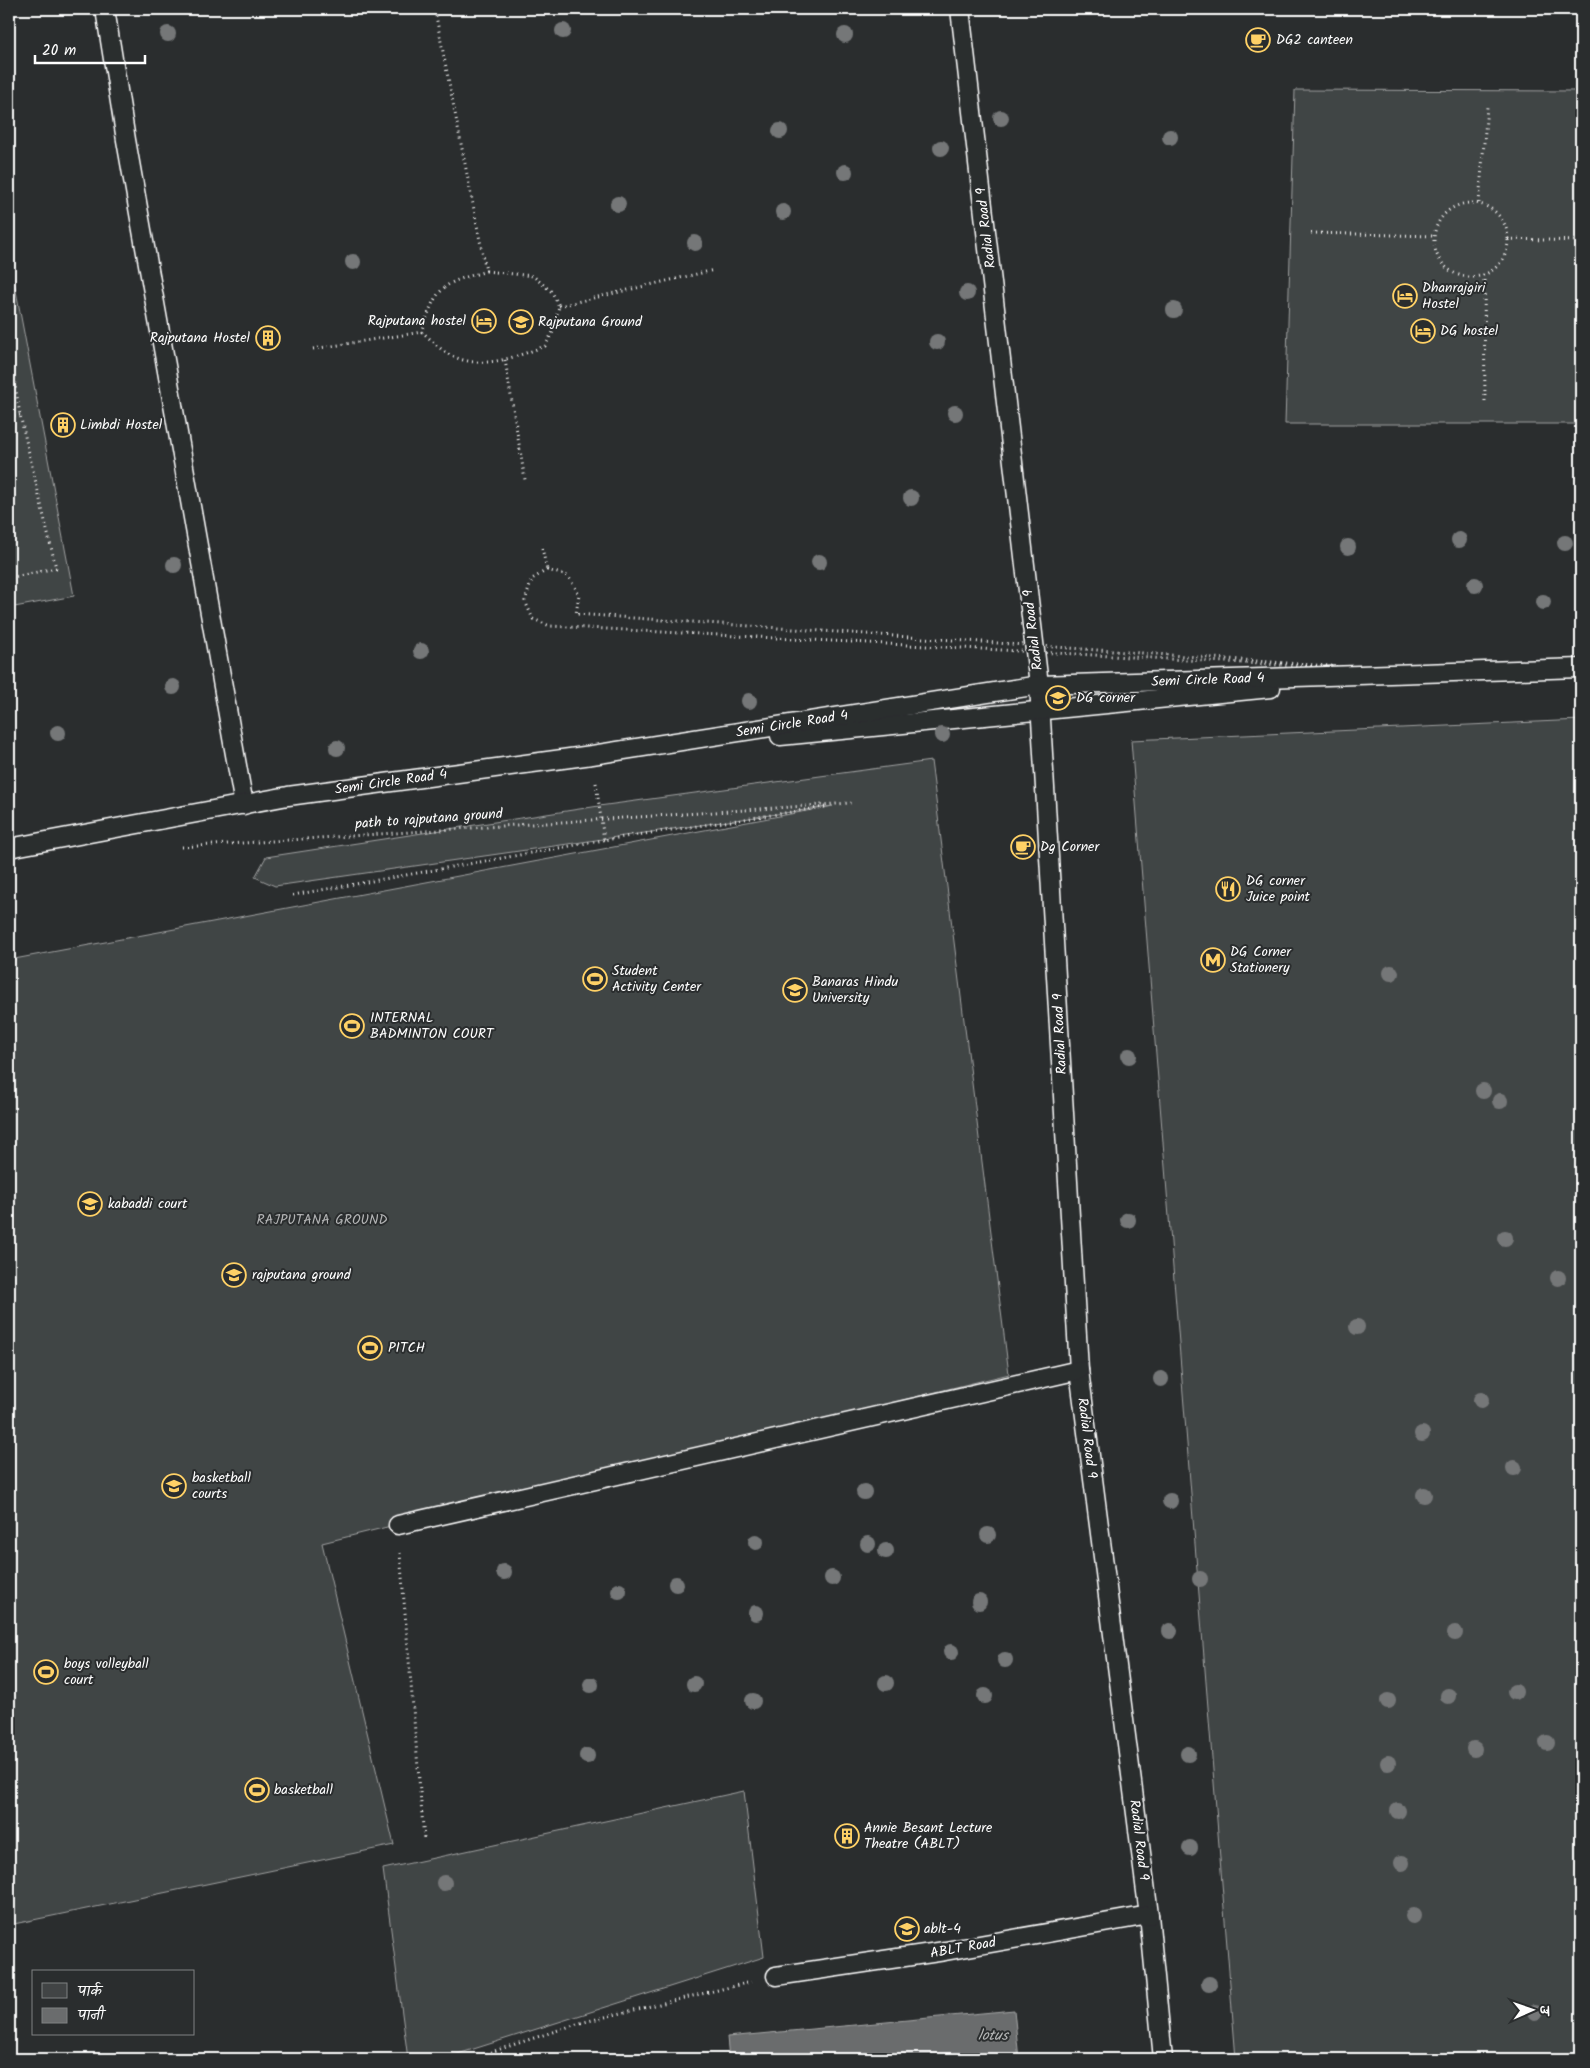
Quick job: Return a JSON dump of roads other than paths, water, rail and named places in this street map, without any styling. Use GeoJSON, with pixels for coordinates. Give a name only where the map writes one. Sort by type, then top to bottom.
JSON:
{"type":"FeatureCollection","features":[{"type":"Feature","properties":{"kind":"lane"},"geometry":{"type":"LineString","coordinates":[[105,9],[126,140],[244,805]]}},
{"type":"Feature","properties":{"kind":"lane","name":"Radial Road 9"},"geometry":{"type":"LineString","coordinates":[[960,9],[1039,685],[1079,1370],[1149,1915],[1162,2059]]}},
{"type":"Feature","properties":{"kind":"lane","name":"Semi Circle Road 4"},"geometry":{"type":"LineString","coordinates":[[9,848],[288,796],[592,755],[1039,685],[1581,668]]}},
{"type":"Feature","properties":{"kind":"lane"},"geometry":{"type":"LineString","coordinates":[[592,755],[1431,673]]}},
{"type":"Feature","properties":{"kind":"lane"},"geometry":{"type":"LineString","coordinates":[[398,1525],[1079,1370]]}},
{"type":"Feature","properties":{"kind":"lane","name":"ABLT Road"},"geometry":{"type":"LineString","coordinates":[[776,1976],[945,1952],[1149,1915]]}},
{"type":"Feature","properties":{"kind":"water","name":"lotus"},"geometry":{"type":"Polygon","coordinates":[[[1014,2010],[1019,2059],[729,2059],[727,2037],[1014,2010]]]}},
{"type":"Feature","properties":{"kind":"place","name":"DG2 canteen"},"geometry":{"type":"Point","coordinates":[1258,40]}},
{"type":"Feature","properties":{"kind":"place","name":"Dhanrajgiri Hostel"},"geometry":{"type":"Point","coordinates":[1405,296]}},
{"type":"Feature","properties":{"kind":"place","name":"Rajputana hostel"},"geometry":{"type":"Point","coordinates":[484,321]}},
{"type":"Feature","properties":{"kind":"place","name":"Rajputana Ground"},"geometry":{"type":"Point","coordinates":[521,322]}},
{"type":"Feature","properties":{"kind":"place","name":"DG hostel"},"geometry":{"type":"Point","coordinates":[1423,331]}},
{"type":"Feature","properties":{"kind":"place","name":"Rajputana Hostel"},"geometry":{"type":"Point","coordinates":[268,338]}},
{"type":"Feature","properties":{"kind":"place","name":"Limbdi Hostel"},"geometry":{"type":"Point","coordinates":[63,425]}},
{"type":"Feature","properties":{"kind":"place","name":"DG corner"},"geometry":{"type":"Point","coordinates":[1058,698]}},
{"type":"Feature","properties":{"kind":"place","name":"Dg Corner"},"geometry":{"type":"Point","coordinates":[1023,847]}},
{"type":"Feature","properties":{"kind":"place","name":"DG corner Juice point"},"geometry":{"type":"Point","coordinates":[1228,889]}},
{"type":"Feature","properties":{"kind":"place","name":"DG Corner Stationery"},"geometry":{"type":"Point","coordinates":[1213,960]}},
{"type":"Feature","properties":{"kind":"place","name":"Student Activity Center"},"geometry":{"type":"Point","coordinates":[595,979]}},
{"type":"Feature","properties":{"kind":"place","name":"Banaras Hindu University"},"geometry":{"type":"Point","coordinates":[795,990]}},
{"type":"Feature","properties":{"kind":"place","name":"INTERNAL BADMINTON COURT"},"geometry":{"type":"Point","coordinates":[352,1026]}},
{"type":"Feature","properties":{"kind":"place","name":"kabaddi court"},"geometry":{"type":"Point","coordinates":[90,1204]}},
{"type":"Feature","properties":{"kind":"place","name":"rajputana ground"},"geometry":{"type":"Point","coordinates":[234,1275]}},
{"type":"Feature","properties":{"kind":"place","name":"PITCH"},"geometry":{"type":"Point","coordinates":[370,1348]}},
{"type":"Feature","properties":{"kind":"place","name":"basketball courts"},"geometry":{"type":"Point","coordinates":[174,1486]}},
{"type":"Feature","properties":{"kind":"place","name":"boys volleyball court"},"geometry":{"type":"Point","coordinates":[46,1672]}},
{"type":"Feature","properties":{"kind":"place","name":"basketball"},"geometry":{"type":"Point","coordinates":[257,1790]}},
{"type":"Feature","properties":{"kind":"place","name":"Annie Besant Lecture Theatre (ABLT)"},"geometry":{"type":"Point","coordinates":[847,1836]}},
{"type":"Feature","properties":{"kind":"place","name":"ablt-4"},"geometry":{"type":"Point","coordinates":[907,1929]}},
{"type":"Feature","properties":{"kind":"park label","name":"RAJPUTANA GROUND"},"geometry":{"type":"Point","coordinates":[322,1220]}}]}
